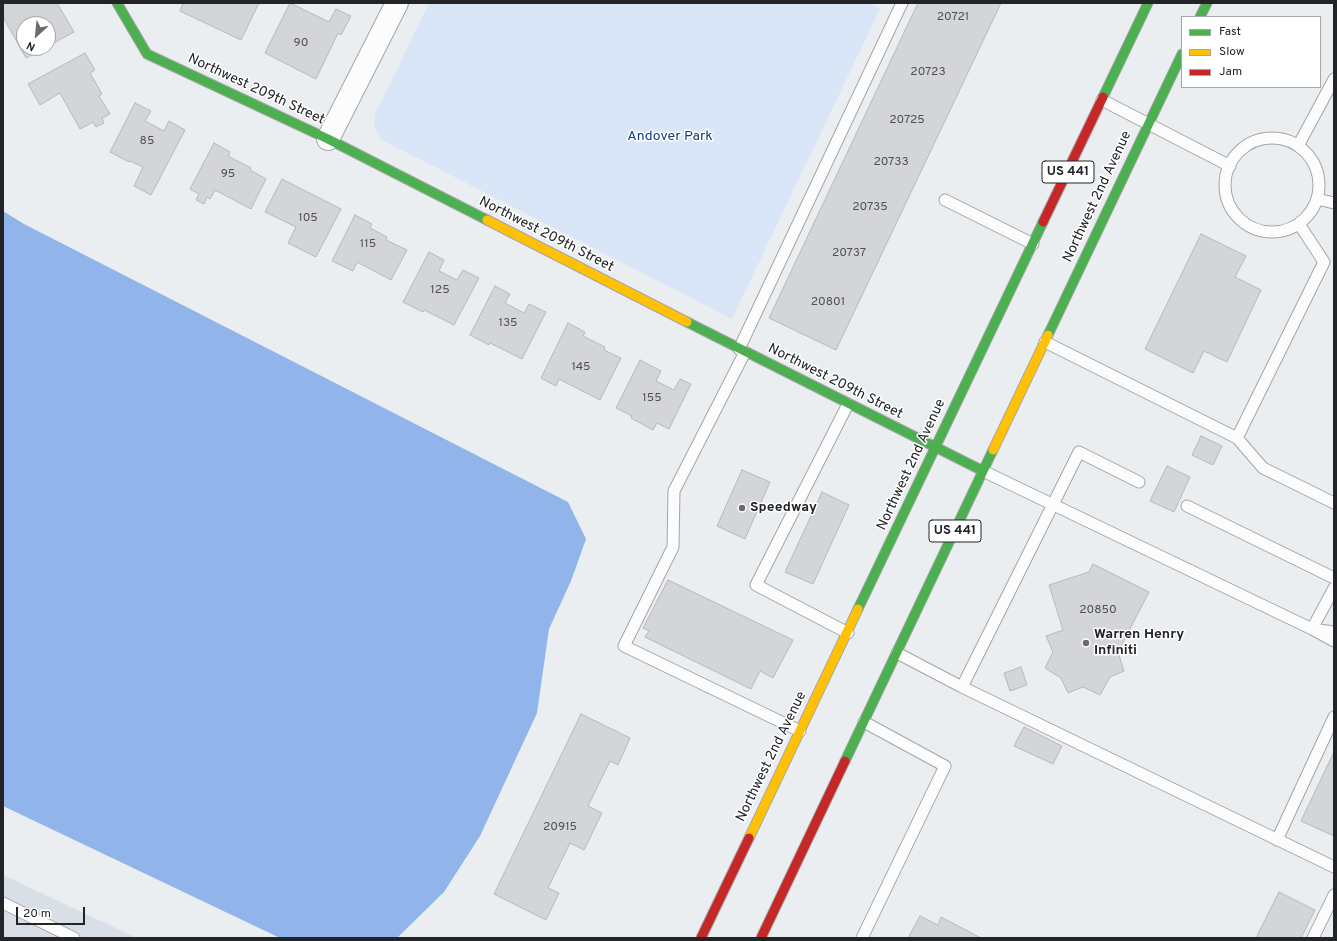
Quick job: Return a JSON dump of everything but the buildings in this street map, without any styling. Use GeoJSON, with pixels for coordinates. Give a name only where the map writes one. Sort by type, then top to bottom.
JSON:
{"type":"FeatureCollection","features":[{"type":"Feature","properties":{"kind":"main road","name":"Northwest 209th Street"},"geometry":{"type":"LineString","coordinates":[[117,3],[147,54],[328,139],[848,404],[983,471]]}},
{"type":"Feature","properties":{"kind":"main road","name":"Northwest 2nd Avenue"},"geometry":{"type":"LineString","coordinates":[[701,938],[1148,3]]}},
{"type":"Feature","properties":{"kind":"main road"},"geometry":{"type":"LineString","coordinates":[[1200,16],[1207,3]]}},
{"type":"Feature","properties":{"kind":"main road","name":"Northwest 2nd Avenue"},"geometry":{"type":"LineString","coordinates":[[761,938],[1181,56]]}},
{"type":"Feature","properties":{"kind":"street"},"geometry":{"type":"LineString","coordinates":[[328,139],[397,3]]}},
{"type":"Feature","properties":{"kind":"lane"},"geometry":{"type":"LineString","coordinates":[[800,730],[624,646],[673,547],[674,491],[742,350],[902,3]]}},
{"type":"Feature","properties":{"kind":"lane"},"geometry":{"type":"LineString","coordinates":[[1298,146],[1334,79]]}},
{"type":"Feature","properties":{"kind":"lane"},"geometry":{"type":"LineString","coordinates":[[1102,100],[1230,166]]}},
{"type":"Feature","properties":{"kind":"lane"},"geometry":{"type":"LineString","coordinates":[[1269,138],[1284,140],[1298,146],[1309,156],[1316,170],[1319,184],[1317,199],[1311,213],[1299,224],[1285,231],[1268,232],[1253,229],[1239,220],[1230,206],[1225,191],[1226,175],[1232,161],[1241,149],[1255,142],[1269,138]]}},
{"type":"Feature","properties":{"kind":"lane"},"geometry":{"type":"LineString","coordinates":[[1317,199],[1334,203]]}},
{"type":"Feature","properties":{"kind":"lane"},"geometry":{"type":"LineString","coordinates":[[945,200],[1033,244]]}},
{"type":"Feature","properties":{"kind":"lane"},"geometry":{"type":"LineString","coordinates":[[1237,438],[1324,262],[1299,224]]}},
{"type":"Feature","properties":{"kind":"lane"},"geometry":{"type":"LineString","coordinates":[[1045,342],[1237,438],[1263,468],[1334,503]]}},
{"type":"Feature","properties":{"kind":"lane"},"geometry":{"type":"LineString","coordinates":[[848,404],[756,585],[848,633]]}},
{"type":"Feature","properties":{"kind":"lane"},"geometry":{"type":"LineString","coordinates":[[962,687],[1079,452],[1139,482]]}},
{"type":"Feature","properties":{"kind":"lane"},"geometry":{"type":"LineString","coordinates":[[983,471],[1312,629],[1334,641]]}},
{"type":"Feature","properties":{"kind":"lane"},"geometry":{"type":"LineString","coordinates":[[1187,506],[1334,578]]}},
{"type":"Feature","properties":{"kind":"lane"},"geometry":{"type":"LineString","coordinates":[[1312,629],[1334,588]]}},
{"type":"Feature","properties":{"kind":"lane"},"geometry":{"type":"LineString","coordinates":[[1312,629],[1334,632]]}},
{"type":"Feature","properties":{"kind":"lane"},"geometry":{"type":"LineString","coordinates":[[897,653],[962,687],[1334,867]]}},
{"type":"Feature","properties":{"kind":"lane"},"geometry":{"type":"LineString","coordinates":[[1277,840],[1334,717]]}},
{"type":"Feature","properties":{"kind":"lane"},"geometry":{"type":"LineString","coordinates":[[862,938],[945,766],[864,722]]}},
{"type":"Feature","properties":{"kind":"lane"},"geometry":{"type":"LineString","coordinates":[[1313,938],[1334,896]]}},
{"type":"Feature","properties":{"kind":"lane"},"geometry":{"type":"LineString","coordinates":[[3,903],[74,938]]}},
{"type":"Feature","properties":{"kind":"shaded area"},"geometry":{"type":"Polygon","coordinates":[[[3,875],[137,938],[3,938],[3,875]]]}},
{"type":"Feature","properties":{"kind":"green space","name":"Andover Park"},"geometry":{"type":"Polygon","coordinates":[[[429,3],[869,3],[880,9],[732,319],[380,139],[374,124],[375,114],[429,3]]]}},
{"type":"Feature","properties":{"kind":"water"},"geometry":{"type":"Polygon","coordinates":[[[3,211],[24,224],[568,502],[586,539],[571,581],[549,629],[537,713],[480,836],[444,892],[397,938],[280,938],[3,806],[3,211]]]}},
{"type":"Feature","properties":{"kind":"traffic: fast"},"geometry":{"type":"LineString","coordinates":[[117,3],[147,54],[328,139],[487,220]]}},
{"type":"Feature","properties":{"kind":"traffic: fast"},"geometry":{"type":"LineString","coordinates":[[1103,97],[1148,3]]}},
{"type":"Feature","properties":{"kind":"traffic: fast"},"geometry":{"type":"LineString","coordinates":[[1200,16],[1207,3]]}},
{"type":"Feature","properties":{"kind":"traffic: fast"},"geometry":{"type":"LineString","coordinates":[[1048,335],[1181,56]]}},
{"type":"Feature","properties":{"kind":"traffic: fast"},"geometry":{"type":"LineString","coordinates":[[858,609],[1043,222]]}},
{"type":"Feature","properties":{"kind":"traffic: fast"},"geometry":{"type":"LineString","coordinates":[[687,322],[983,471]]}},
{"type":"Feature","properties":{"kind":"traffic: fast"},"geometry":{"type":"LineString","coordinates":[[845,761],[993,450]]}},
{"type":"Feature","properties":{"kind":"traffic: slow"},"geometry":{"type":"LineString","coordinates":[[487,220],[687,322]]}},
{"type":"Feature","properties":{"kind":"traffic: slow"},"geometry":{"type":"LineString","coordinates":[[993,450],[1048,335]]}},
{"type":"Feature","properties":{"kind":"traffic: slow"},"geometry":{"type":"LineString","coordinates":[[749,838],[858,609]]}},
{"type":"Feature","properties":{"kind":"traffic: jam"},"geometry":{"type":"LineString","coordinates":[[1043,222],[1103,97]]}},
{"type":"Feature","properties":{"kind":"traffic: jam"},"geometry":{"type":"LineString","coordinates":[[761,938],[845,761]]}},
{"type":"Feature","properties":{"kind":"traffic: jam"},"geometry":{"type":"LineString","coordinates":[[701,938],[749,838]]}},
{"type":"Feature","properties":{"kind":"place","name":"Speedway"},"geometry":{"type":"Point","coordinates":[742,508]}},
{"type":"Feature","properties":{"kind":"place","name":"Warren Henry Infiniti"},"geometry":{"type":"Point","coordinates":[1086,643]}}]}
